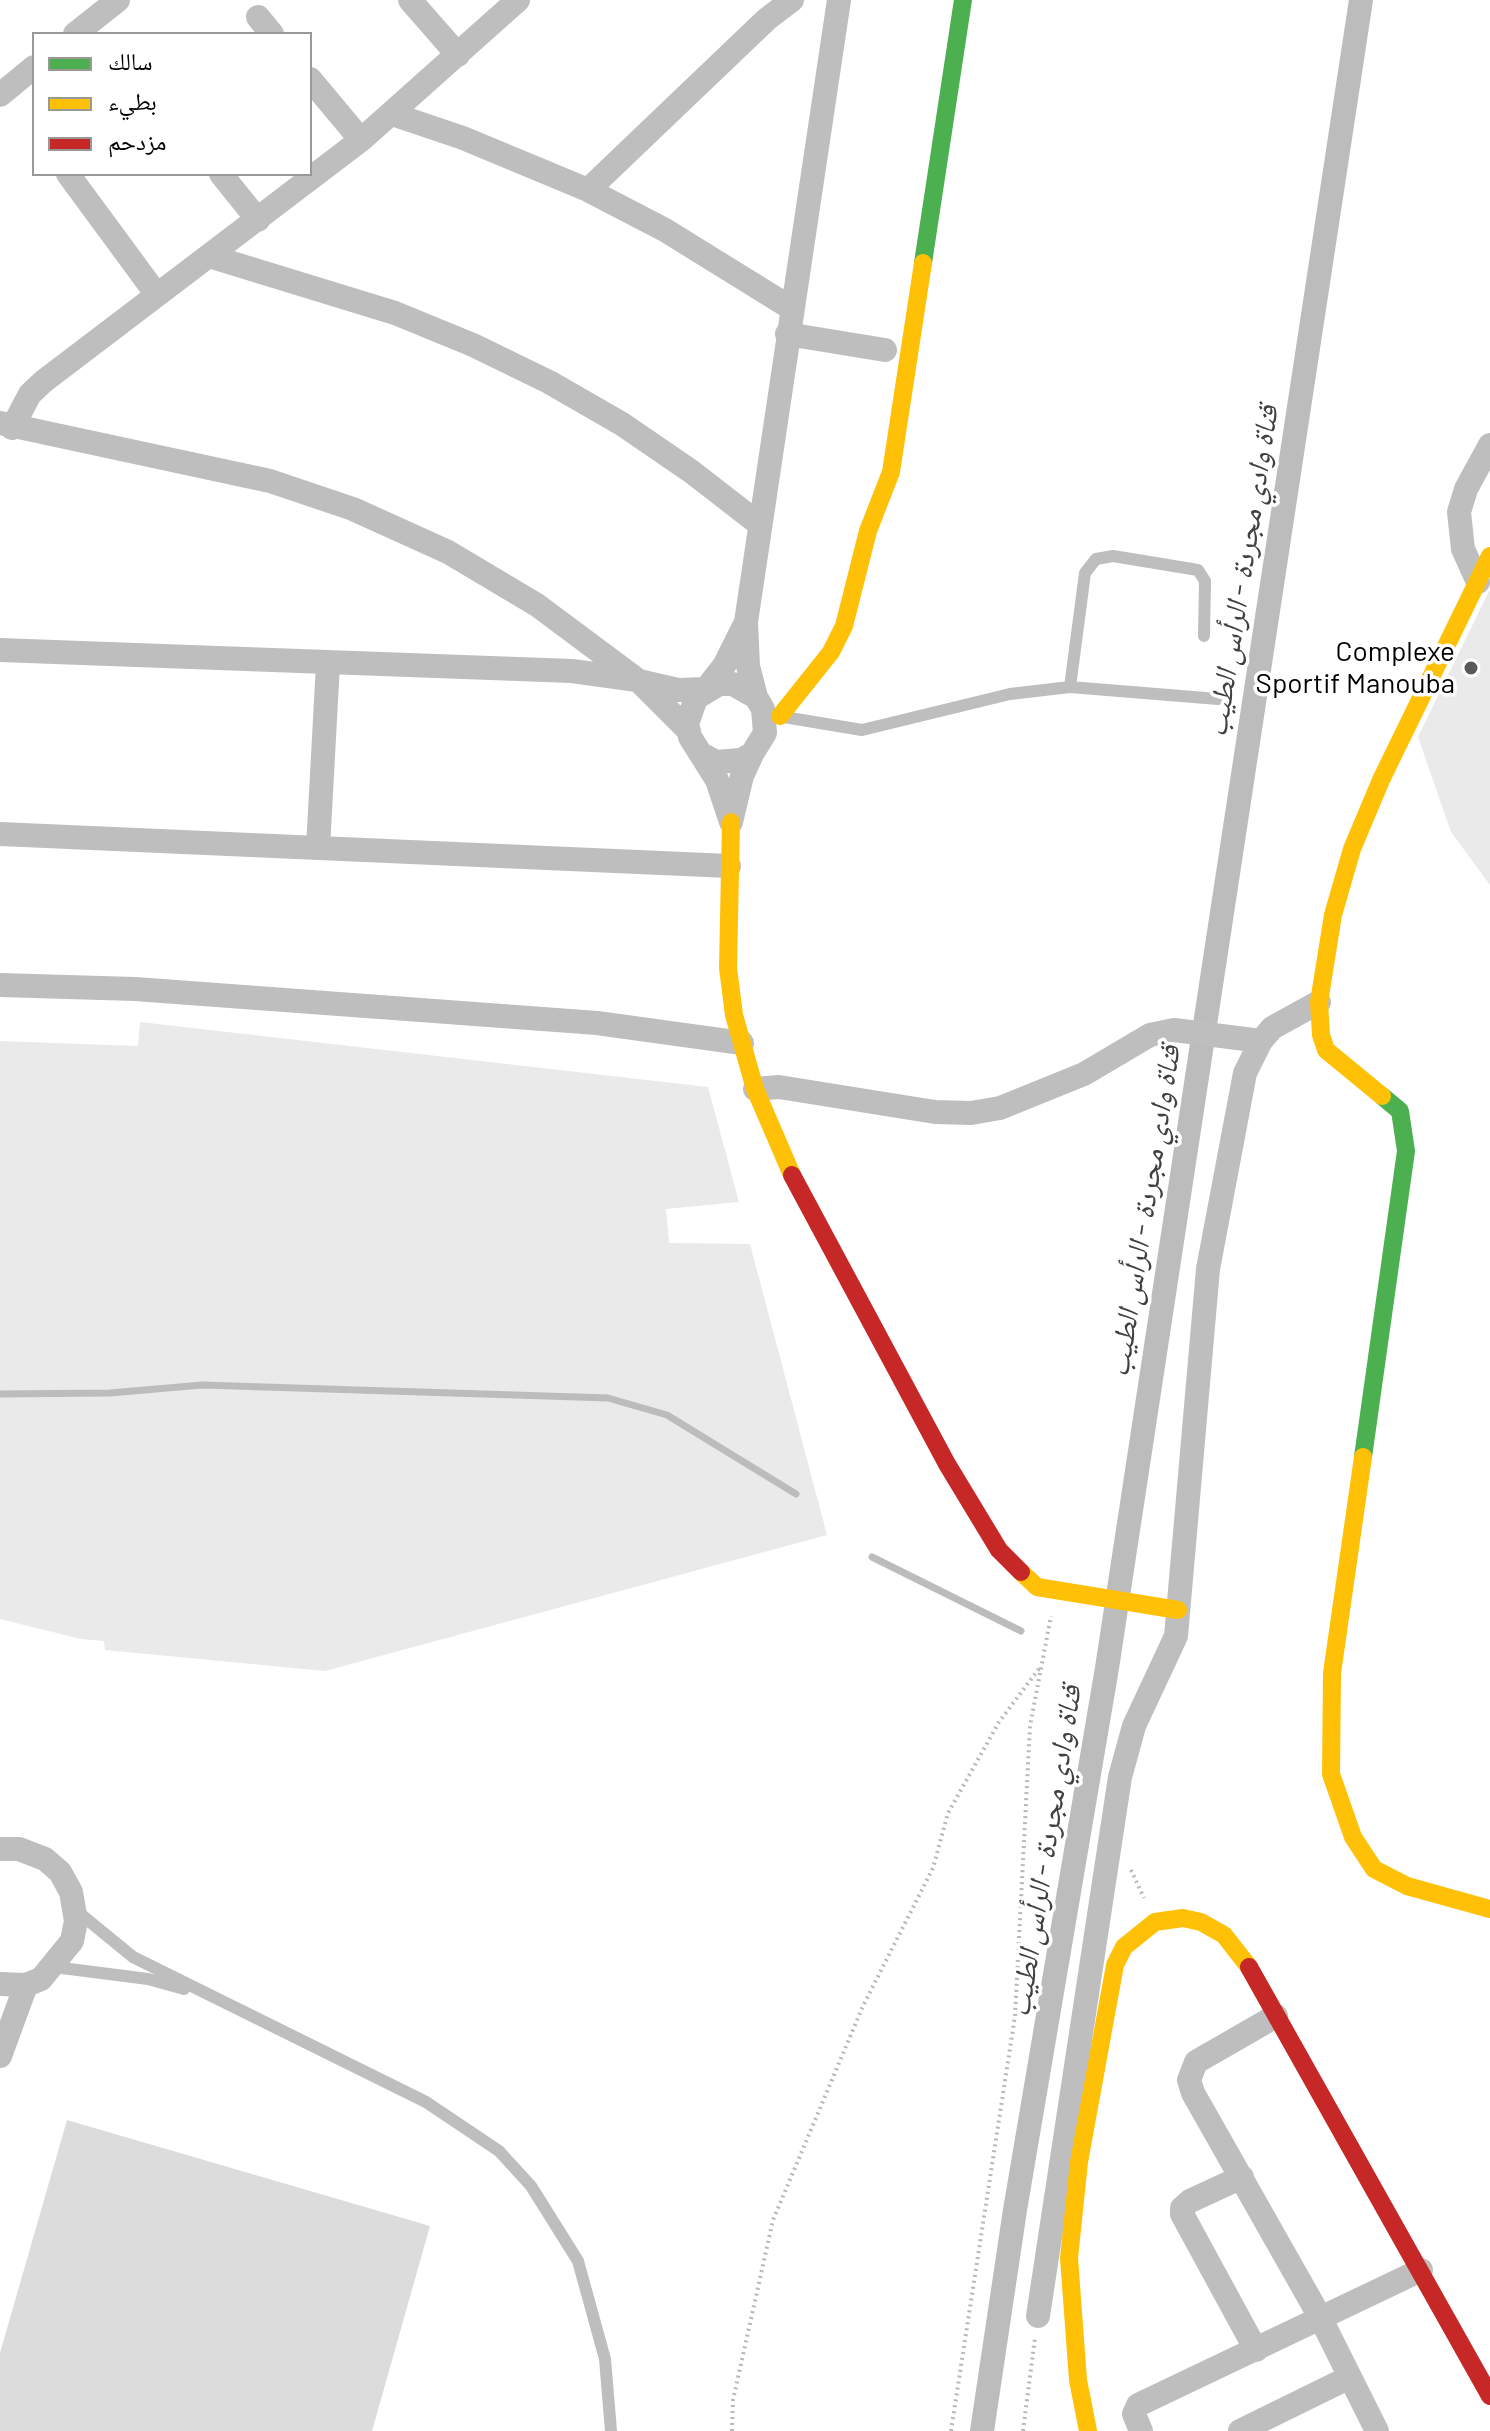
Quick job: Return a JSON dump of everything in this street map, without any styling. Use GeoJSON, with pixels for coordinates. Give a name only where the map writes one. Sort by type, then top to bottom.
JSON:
{"type":"FeatureCollection","features":[{"type":"Feature","properties":{"kind":"street"},"geometry":{"type":"LineString","coordinates":[[78,32],[118,0]]}},
{"type":"Feature","properties":{"kind":"street"},"geometry":{"type":"LineString","coordinates":[[410,0],[458,55]]}},
{"type":"Feature","properties":{"kind":"street"},"geometry":{"type":"LineString","coordinates":[[518,0],[361,140],[44,381],[6,426],[270,481],[353,509],[448,552],[537,605],[639,681],[689,731]]}},
{"type":"Feature","properties":{"kind":"street"},"geometry":{"type":"LineString","coordinates":[[588,190],[767,19],[792,0]]}},
{"type":"Feature","properties":{"kind":"street"},"geometry":{"type":"LineString","coordinates":[[839,0],[746,622],[748,666],[767,710],[765,733],[742,776],[731,822],[728,968],[734,1015],[755,1089],[777,1147],[947,1464],[999,1550],[1037,1587],[1169,1609]]}},
{"type":"Feature","properties":{"kind":"street"},"geometry":{"type":"LineString","coordinates":[[767,710],[831,652],[844,626],[868,531],[891,472],[963,0]]}},
{"type":"Feature","properties":{"kind":"street"},"geometry":{"type":"LineString","coordinates":[[0,95],[32,69]]}},
{"type":"Feature","properties":{"kind":"street"},"geometry":{"type":"LineString","coordinates":[[312,81],[361,140]]}},
{"type":"Feature","properties":{"kind":"street"},"geometry":{"type":"LineString","coordinates":[[392,114],[463,138],[588,190],[665,230],[791,308]]}},
{"type":"Feature","properties":{"kind":"street"},"geometry":{"type":"LineString","coordinates":[[69,176],[157,295]]}},
{"type":"Feature","properties":{"kind":"street"},"geometry":{"type":"LineString","coordinates":[[223,176],[258,220]]}},
{"type":"Feature","properties":{"kind":"street"},"geometry":{"type":"LineString","coordinates":[[209,256],[395,313],[486,351],[622,424],[692,472],[759,524]]}},
{"type":"Feature","properties":{"kind":"street"},"geometry":{"type":"LineString","coordinates":[[787,334],[885,350]]}},
{"type":"Feature","properties":{"kind":"street"},"geometry":{"type":"LineString","coordinates":[[1478,582],[1463,549],[1459,512],[1466,489],[1490,445]]}},
{"type":"Feature","properties":{"kind":"street"},"geometry":{"type":"LineString","coordinates":[[1490,556],[1381,780],[1352,849],[1333,915],[1319,1002],[1321,1035],[1326,1050],[1400,1111],[1406,1151],[1332,1673],[1331,1774],[1353,1837],[1374,1869],[1407,1886],[1490,1909]]}},
{"type":"Feature","properties":{"kind":"street"},"geometry":{"type":"LineString","coordinates":[[746,622],[724,666],[689,710],[689,731],[696,748],[705,756],[728,763],[752,754]]}},
{"type":"Feature","properties":{"kind":"street"},"geometry":{"type":"LineString","coordinates":[[0,650],[572,671],[678,690],[733,684],[767,710]]}},
{"type":"Feature","properties":{"kind":"street"},"geometry":{"type":"LineString","coordinates":[[318,848],[328,664]]}},
{"type":"Feature","properties":{"kind":"street"},"geometry":{"type":"LineString","coordinates":[[705,756],[731,822]]}},
{"type":"Feature","properties":{"kind":"street"},"geometry":{"type":"LineString","coordinates":[[0,834],[729,866]]}},
{"type":"Feature","properties":{"kind":"street"},"geometry":{"type":"LineString","coordinates":[[0,985],[135,989],[597,1023],[742,1043]]}},
{"type":"Feature","properties":{"kind":"street"},"geometry":{"type":"LineString","coordinates":[[755,1089],[779,1087],[935,1112],[971,1113],[1000,1108],[1084,1074],[1150,1035],[1174,1030],[1251,1039],[1319,1002]]}},
{"type":"Feature","properties":{"kind":"street"},"geometry":{"type":"LineString","coordinates":[[1038,2316],[1126,1752],[1176,1636],[1169,1609],[1208,1269],[1251,1039]]}},
{"type":"Feature","properties":{"kind":"street"},"geometry":{"type":"LineString","coordinates":[[0,1849],[19,1849],[45,1859],[60,1872],[71,1892],[75,1910],[72,1941],[54,1967],[41,1979],[26,1985],[0,1984]]}},
{"type":"Feature","properties":{"kind":"street"},"geometry":{"type":"LineString","coordinates":[[1088,2431],[1078,2380],[1069,2258],[1079,2162],[1115,1965],[1131,1937],[1155,1922],[1183,1918],[1201,1922],[1224,1935],[1248,1965],[1490,2396]]}},
{"type":"Feature","properties":{"kind":"street"},"geometry":{"type":"LineString","coordinates":[[0,2056],[26,1985]]}},
{"type":"Feature","properties":{"kind":"street"},"geometry":{"type":"LineString","coordinates":[[1276,2016],[1203,2057],[1191,2070],[1193,2093],[1320,2317],[1377,2431]]}},
{"type":"Feature","properties":{"kind":"street"},"geometry":{"type":"LineString","coordinates":[[1242,2177],[1190,2201],[1182,2208],[1182,2214],[1256,2350]]}},
{"type":"Feature","properties":{"kind":"street"},"geometry":{"type":"LineString","coordinates":[[1141,2431],[1134,2414],[1138,2405],[1421,2270]]}},
{"type":"Feature","properties":{"kind":"street"},"geometry":{"type":"LineString","coordinates":[[1240,2431],[1350,2377]]}},
{"type":"Feature","properties":{"kind":"lane"},"geometry":{"type":"LineString","coordinates":[[1070,687],[1085,573],[1096,559],[1113,556],[1198,570],[1205,581],[1204,636]]}},
{"type":"Feature","properties":{"kind":"lane"},"geometry":{"type":"LineString","coordinates":[[767,710],[862,730],[1010,694],[1070,687],[1218,699]]}},
{"type":"Feature","properties":{"kind":"lane"},"geometry":{"type":"LineString","coordinates":[[75,1910],[133,1957],[426,2102],[499,2151],[531,2186],[578,2261],[605,2359],[611,2431]]}},
{"type":"Feature","properties":{"kind":"lane"},"geometry":{"type":"LineString","coordinates":[[54,1967],[148,1979],[203,1994]]}},
{"type":"Feature","properties":{"kind":"path"},"geometry":{"type":"LineString","coordinates":[[951,2431],[1015,2016],[1030,1726],[1057,1590]]}},
{"type":"Feature","properties":{"kind":"path"},"geometry":{"type":"LineString","coordinates":[[732,2431],[733,2400],[773,2220],[863,2006],[933,1868],[948,1813],[999,1722],[1042,1665]]}},
{"type":"Feature","properties":{"kind":"path"},"geometry":{"type":"LineString","coordinates":[[1113,1832],[1155,1922]]}},
{"type":"Feature","properties":{"kind":"path"},"geometry":{"type":"LineString","coordinates":[[1023,2431],[1038,2316]]}},
{"type":"Feature","properties":{"kind":"shaded area","name":"Complexe Sportif Manouba"},"geometry":{"type":"Polygon","coordinates":[[[1490,589],[1490,885],[1451,832],[1418,737],[1490,589]]]}},
{"type":"Feature","properties":{"kind":"shaded area"},"geometry":{"type":"Polygon","coordinates":[[[140,1022],[708,1087],[739,1202],[666,1209],[669,1243],[750,1244],[827,1535],[325,1671],[105,1650],[104,1641],[81,1639],[0,1619],[0,1041],[138,1046],[140,1022]]]}},
{"type":"Feature","properties":{"kind":"building"},"geometry":{"type":"Polygon","coordinates":[[[67,2120],[430,2226],[372,2431],[0,2431],[0,2353],[67,2120]]]}},
{"type":"Feature","properties":{"kind":"waterway","name":"قناة وادي مجردة - الرأس الطيب"},"geometry":{"type":"LineString","coordinates":[[982,2431],[1015,2210],[1107,1668],[1361,0]]}},
{"type":"Feature","properties":{"kind":"waterway"},"geometry":{"type":"LineString","coordinates":[[0,1394],[110,1393],[202,1385],[608,1398],[667,1415],[796,1494]]}},
{"type":"Feature","properties":{"kind":"waterway"},"geometry":{"type":"LineString","coordinates":[[872,1557],[1021,1631]]}},
{"type":"Feature","properties":{"kind":"traffic: fast"},"geometry":{"type":"LineString","coordinates":[[923,263],[963,0]]}},
{"type":"Feature","properties":{"kind":"traffic: fast"},"geometry":{"type":"LineString","coordinates":[[1363,1457],[1406,1151],[1400,1111],[1382,1096]]}},
{"type":"Feature","properties":{"kind":"traffic: slow"},"geometry":{"type":"LineString","coordinates":[[780,716],[831,652],[844,626],[868,531],[891,472],[923,263]]}},
{"type":"Feature","properties":{"kind":"traffic: slow"},"geometry":{"type":"LineString","coordinates":[[1382,1096],[1326,1050],[1321,1035],[1319,1002],[1333,915],[1352,849],[1381,780],[1490,556]]}},
{"type":"Feature","properties":{"kind":"traffic: slow"},"geometry":{"type":"LineString","coordinates":[[731,822],[728,968],[734,1015],[755,1089],[792,1175]]}},
{"type":"Feature","properties":{"kind":"traffic: slow"},"geometry":{"type":"LineString","coordinates":[[1363,1457],[1332,1673],[1331,1774],[1353,1837],[1374,1869],[1407,1886],[1490,1909]]}},
{"type":"Feature","properties":{"kind":"traffic: slow"},"geometry":{"type":"LineString","coordinates":[[1021,1572],[1037,1587],[1178,1610]]}},
{"type":"Feature","properties":{"kind":"traffic: slow"},"geometry":{"type":"LineString","coordinates":[[1088,2431],[1078,2380],[1069,2258],[1079,2162],[1115,1965],[1124,1947],[1155,1922],[1183,1918],[1201,1922],[1224,1935],[1249,1967]]}},
{"type":"Feature","properties":{"kind":"traffic: jam"},"geometry":{"type":"LineString","coordinates":[[792,1175],[947,1464],[999,1550],[1021,1572]]}},
{"type":"Feature","properties":{"kind":"traffic: jam"},"geometry":{"type":"LineString","coordinates":[[1249,1967],[1490,2396]]}},
{"type":"Feature","properties":{"kind":"place","name":"Complexe Sportif Manouba"},"geometry":{"type":"Point","coordinates":[1471,668]}}]}
